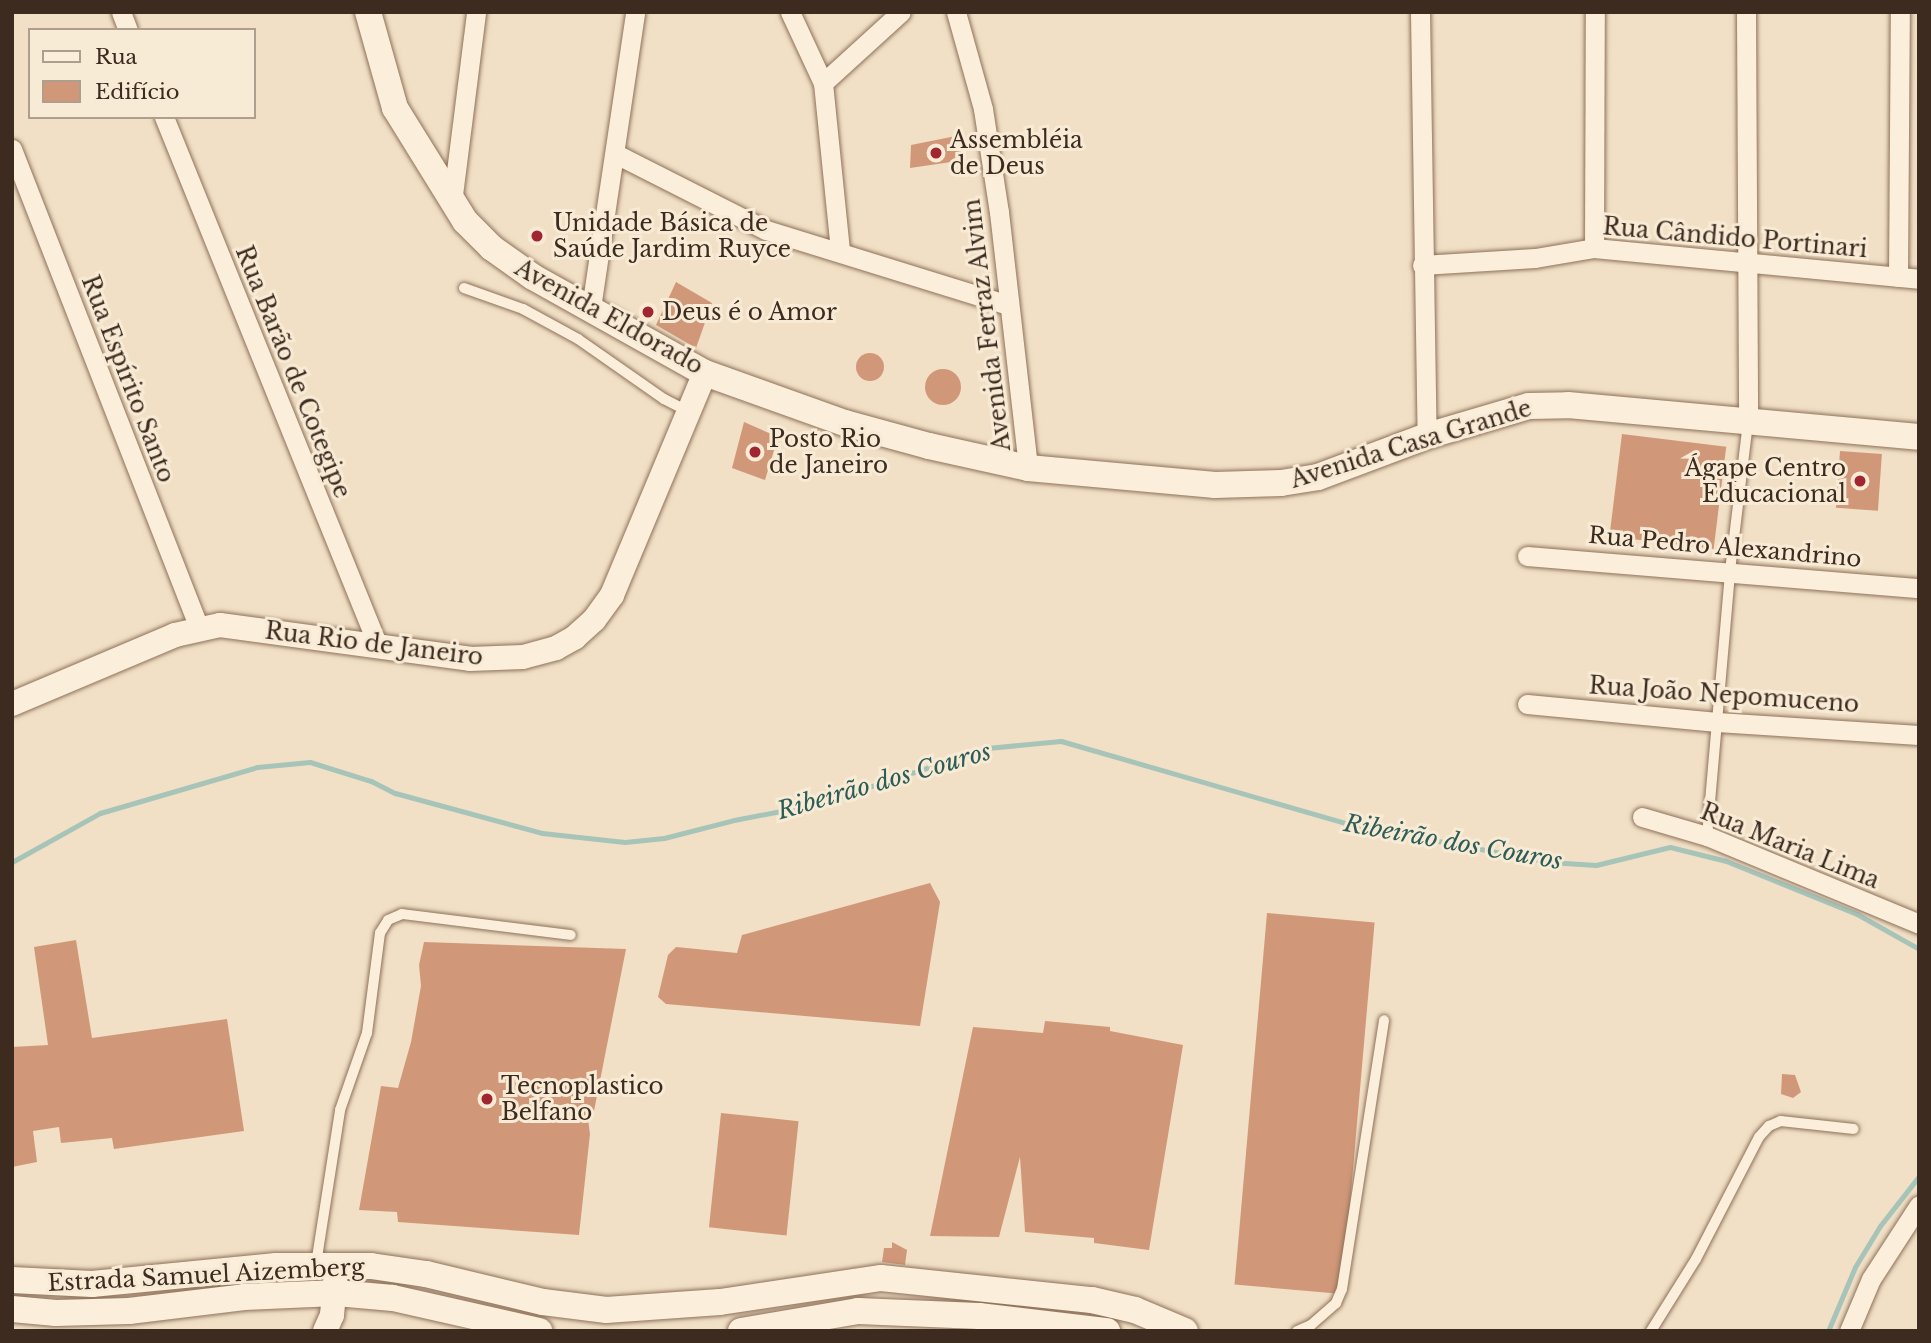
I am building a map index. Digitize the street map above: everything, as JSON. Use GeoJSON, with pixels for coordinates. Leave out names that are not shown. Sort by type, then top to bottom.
{"type":"FeatureCollection","features":[{"type":"Feature","properties":{"kind":"main road","name":"Avenida Eldorado"},"geometry":{"type":"LineString","coordinates":[[368,12],[395,108],[452,202],[480,238],[501,255],[705,373],[845,423],[929,446],[1028,468]]}},
{"type":"Feature","properties":{"kind":"main road","name":"Avenida Casa Grande"},"geometry":{"type":"LineString","coordinates":[[1028,468],[1216,485],[1281,484],[1318,477],[1427,436],[1507,411],[1544,405],[1919,437]]}},
{"type":"Feature","properties":{"kind":"main road","name":"Estrada Samuel Aizemberg"},"geometry":{"type":"LineString","coordinates":[[12,1280],[58,1284],[114,1283],[326,1265],[404,1270],[543,1302],[606,1310],[720,1302],[881,1278],[910,1279],[1092,1300],[1135,1310],[1185,1331]]}},
{"type":"Feature","properties":{"kind":"main road","name":"Estrada Samuel Aizemberg"},"geometry":{"type":"LineString","coordinates":[[12,1308],[56,1313],[129,1311],[244,1297],[336,1293],[393,1298],[539,1331]]}},
{"type":"Feature","properties":{"kind":"main road"},"geometry":{"type":"LineString","coordinates":[[741,1331],[858,1311],[979,1316],[1107,1331]]}},
{"type":"Feature","properties":{"kind":"street"},"geometry":{"type":"LineString","coordinates":[[452,202],[476,12]]}},
{"type":"Feature","properties":{"kind":"street"},"geometry":{"type":"LineString","coordinates":[[591,308],[635,12]]}},
{"type":"Feature","properties":{"kind":"street"},"geometry":{"type":"LineString","coordinates":[[790,12],[823,83],[840,251]]}},
{"type":"Feature","properties":{"kind":"street"},"geometry":{"type":"LineString","coordinates":[[823,83],[901,12]]}},
{"type":"Feature","properties":{"kind":"street","name":"Avenida Ferraz Alvim"},"geometry":{"type":"LineString","coordinates":[[956,12],[983,109],[999,212],[1028,468]]}},
{"type":"Feature","properties":{"kind":"street"},"geometry":{"type":"LineString","coordinates":[[1420,12],[1422,265],[1427,436]]}},
{"type":"Feature","properties":{"kind":"street"},"geometry":{"type":"LineString","coordinates":[[1594,248],[1595,12]]}},
{"type":"Feature","properties":{"kind":"street"},"geometry":{"type":"LineString","coordinates":[[1746,12],[1748,422]]}},
{"type":"Feature","properties":{"kind":"street"},"geometry":{"type":"LineString","coordinates":[[1898,277],[1900,12]]}},
{"type":"Feature","properties":{"kind":"street","name":"Rua Barão de Cotegipe"},"geometry":{"type":"LineString","coordinates":[[165,119],[378,646]]}},
{"type":"Feature","properties":{"kind":"street","name":"Rua Espírito Santo"},"geometry":{"type":"LineString","coordinates":[[12,149],[199,628]]}},
{"type":"Feature","properties":{"kind":"street"},"geometry":{"type":"LineString","coordinates":[[616,154],[766,230],[1008,305]]}},
{"type":"Feature","properties":{"kind":"street","name":"Rua Cândido Portinari"},"geometry":{"type":"LineString","coordinates":[[1422,265],[1535,258],[1594,248],[1749,265],[1919,279]]}},
{"type":"Feature","properties":{"kind":"street","name":"Rua Rio de Janeiro"},"geometry":{"type":"LineString","coordinates":[[12,704],[199,628],[220,625],[470,659],[523,657],[556,648],[574,638],[594,620],[612,595],[705,373]]}},
{"type":"Feature","properties":{"kind":"street","name":"Rua Pedro Alexandrino"},"geometry":{"type":"LineString","coordinates":[[1527,556],[1919,588]]}},
{"type":"Feature","properties":{"kind":"street","name":"Rua João Nepomuceno"},"geometry":{"type":"LineString","coordinates":[[1527,704],[1717,722],[1919,735]]}},
{"type":"Feature","properties":{"kind":"street","name":"Rua Maria Lima"},"geometry":{"type":"LineString","coordinates":[[1642,817],[1707,836],[1919,924]]}},
{"type":"Feature","properties":{"kind":"street"},"geometry":{"type":"LineString","coordinates":[[1849,1331],[1871,1279],[1919,1205]]}},
{"type":"Feature","properties":{"kind":"street"},"geometry":{"type":"LineString","coordinates":[[325,1331],[332,1315],[336,1293],[326,1265]]}},
{"type":"Feature","properties":{"kind":"lane"},"geometry":{"type":"LineString","coordinates":[[464,288],[523,309],[578,338],[664,399],[689,412]]}},
{"type":"Feature","properties":{"kind":"lane"},"geometry":{"type":"LineString","coordinates":[[1707,836],[1730,571],[1748,422]]}},
{"type":"Feature","properties":{"kind":"lane"},"geometry":{"type":"LineString","coordinates":[[326,1265],[340,1110],[367,1033],[380,933],[388,920],[402,914],[571,935]]}},
{"type":"Feature","properties":{"kind":"lane"},"geometry":{"type":"LineString","coordinates":[[1297,1331],[1311,1325],[1336,1303],[1342,1289],[1384,1020]]}},
{"type":"Feature","properties":{"kind":"lane"},"geometry":{"type":"LineString","coordinates":[[1651,1331],[1696,1259],[1759,1137],[1769,1126],[1781,1121],[1854,1129]]}},
{"type":"Feature","properties":{"kind":"building","name":"Assembléia de Deus"},"geometry":{"type":"Polygon","coordinates":[[[956,136],[965,160],[910,168],[911,145],[956,136]]]}},
{"type":"Feature","properties":{"kind":"building"},"geometry":{"type":"Polygon","coordinates":[[[676,282],[712,303],[696,348],[656,325],[676,282]]]}},
{"type":"Feature","properties":{"kind":"building"},"geometry":{"type":"Polygon","coordinates":[[[870,353],[880,357],[884,367],[880,377],[870,381],[860,377],[856,367],[860,357],[870,353]]]}},
{"type":"Feature","properties":{"kind":"building"},"geometry":{"type":"Polygon","coordinates":[[[943,369],[956,374],[961,387],[956,400],[943,405],[930,400],[925,387],[930,374],[943,369]]]}},
{"type":"Feature","properties":{"kind":"building","name":"Posto Rio de Janeiro"},"geometry":{"type":"Polygon","coordinates":[[[744,422],[778,437],[765,480],[732,468],[744,422]]]}},
{"type":"Feature","properties":{"kind":"building"},"geometry":{"type":"Polygon","coordinates":[[[1622,434],[1726,447],[1714,549],[1609,536],[1622,434]]]}},
{"type":"Feature","properties":{"kind":"building","name":"Ágape Centro Educacional"},"geometry":{"type":"Polygon","coordinates":[[[1840,451],[1882,454],[1878,511],[1836,508],[1840,451]]]}},
{"type":"Feature","properties":{"kind":"building"},"geometry":{"type":"Polygon","coordinates":[[[930,883],[940,902],[920,1026],[666,1004],[658,997],[668,955],[676,947],[737,953],[742,935],[930,883]]]}},
{"type":"Feature","properties":{"kind":"building"},"geometry":{"type":"Polygon","coordinates":[[[1267,913],[1375,922],[1342,1294],[1234,1285],[1267,913]]]}},
{"type":"Feature","properties":{"kind":"building"},"geometry":{"type":"Polygon","coordinates":[[[76,940],[92,1038],[227,1019],[244,1131],[114,1149],[112,1138],[61,1143],[59,1127],[33,1131],[37,1162],[12,1167],[12,1047],[48,1045],[34,947],[76,940]]]}},
{"type":"Feature","properties":{"kind":"building","name":"Tecnoplastico Belfano"},"geometry":{"type":"Polygon","coordinates":[[[424,942],[626,949],[594,1111],[587,1112],[590,1134],[579,1235],[398,1222],[397,1212],[359,1210],[381,1086],[398,1088],[411,1042],[421,986],[419,965],[424,942]]]}},
{"type":"Feature","properties":{"kind":"building"},"geometry":{"type":"Polygon","coordinates":[[[1045,1021],[1110,1027],[1110,1031],[1183,1045],[1149,1250],[1094,1243],[1094,1238],[1025,1232],[1020,1157],[999,1237],[930,1236],[973,1027],[1043,1033],[1045,1021]]]}},
{"type":"Feature","properties":{"kind":"building"},"geometry":{"type":"Polygon","coordinates":[[[1782,1074],[1795,1075],[1801,1092],[1793,1098],[1781,1094],[1782,1074]]]}},
{"type":"Feature","properties":{"kind":"building"},"geometry":{"type":"Polygon","coordinates":[[[721,1113],[799,1121],[787,1236],[709,1227],[721,1113]]]}},
{"type":"Feature","properties":{"kind":"building"},"geometry":{"type":"Polygon","coordinates":[[[892,1242],[907,1250],[905,1265],[882,1262],[884,1248],[892,1248],[892,1242]]]}},
{"type":"Feature","properties":{"kind":"waterway","name":"Ribeirão dos Couros"},"geometry":{"type":"LineString","coordinates":[[12,862],[100,813],[257,767],[310,762],[371,781],[395,793],[542,833],[625,842],[664,838],[734,820],[817,804],[987,748],[1061,741],[1348,824],[1549,862],[1596,865],[1670,847],[1726,861],[1857,914],[1919,949]]}},
{"type":"Feature","properties":{"kind":"waterway"},"geometry":{"type":"LineString","coordinates":[[1828,1331],[1855,1267],[1880,1226],[1919,1176]]}},
{"type":"Feature","properties":{"kind":"place","name":"Assembléia de Deus"},"geometry":{"type":"Point","coordinates":[936,153]}},
{"type":"Feature","properties":{"kind":"place","name":"Unidade Básica de Saúde Jardim Ruyce"},"geometry":{"type":"Point","coordinates":[537,236]}},
{"type":"Feature","properties":{"kind":"place","name":"Deus é o Amor"},"geometry":{"type":"Point","coordinates":[648,312]}},
{"type":"Feature","properties":{"kind":"place","name":"Posto Rio de Janeiro"},"geometry":{"type":"Point","coordinates":[755,452]}},
{"type":"Feature","properties":{"kind":"place","name":"Ágape Centro Educacional"},"geometry":{"type":"Point","coordinates":[1860,481]}},
{"type":"Feature","properties":{"kind":"place","name":"Tecnoplastico Belfano"},"geometry":{"type":"Point","coordinates":[487,1099]}}]}
